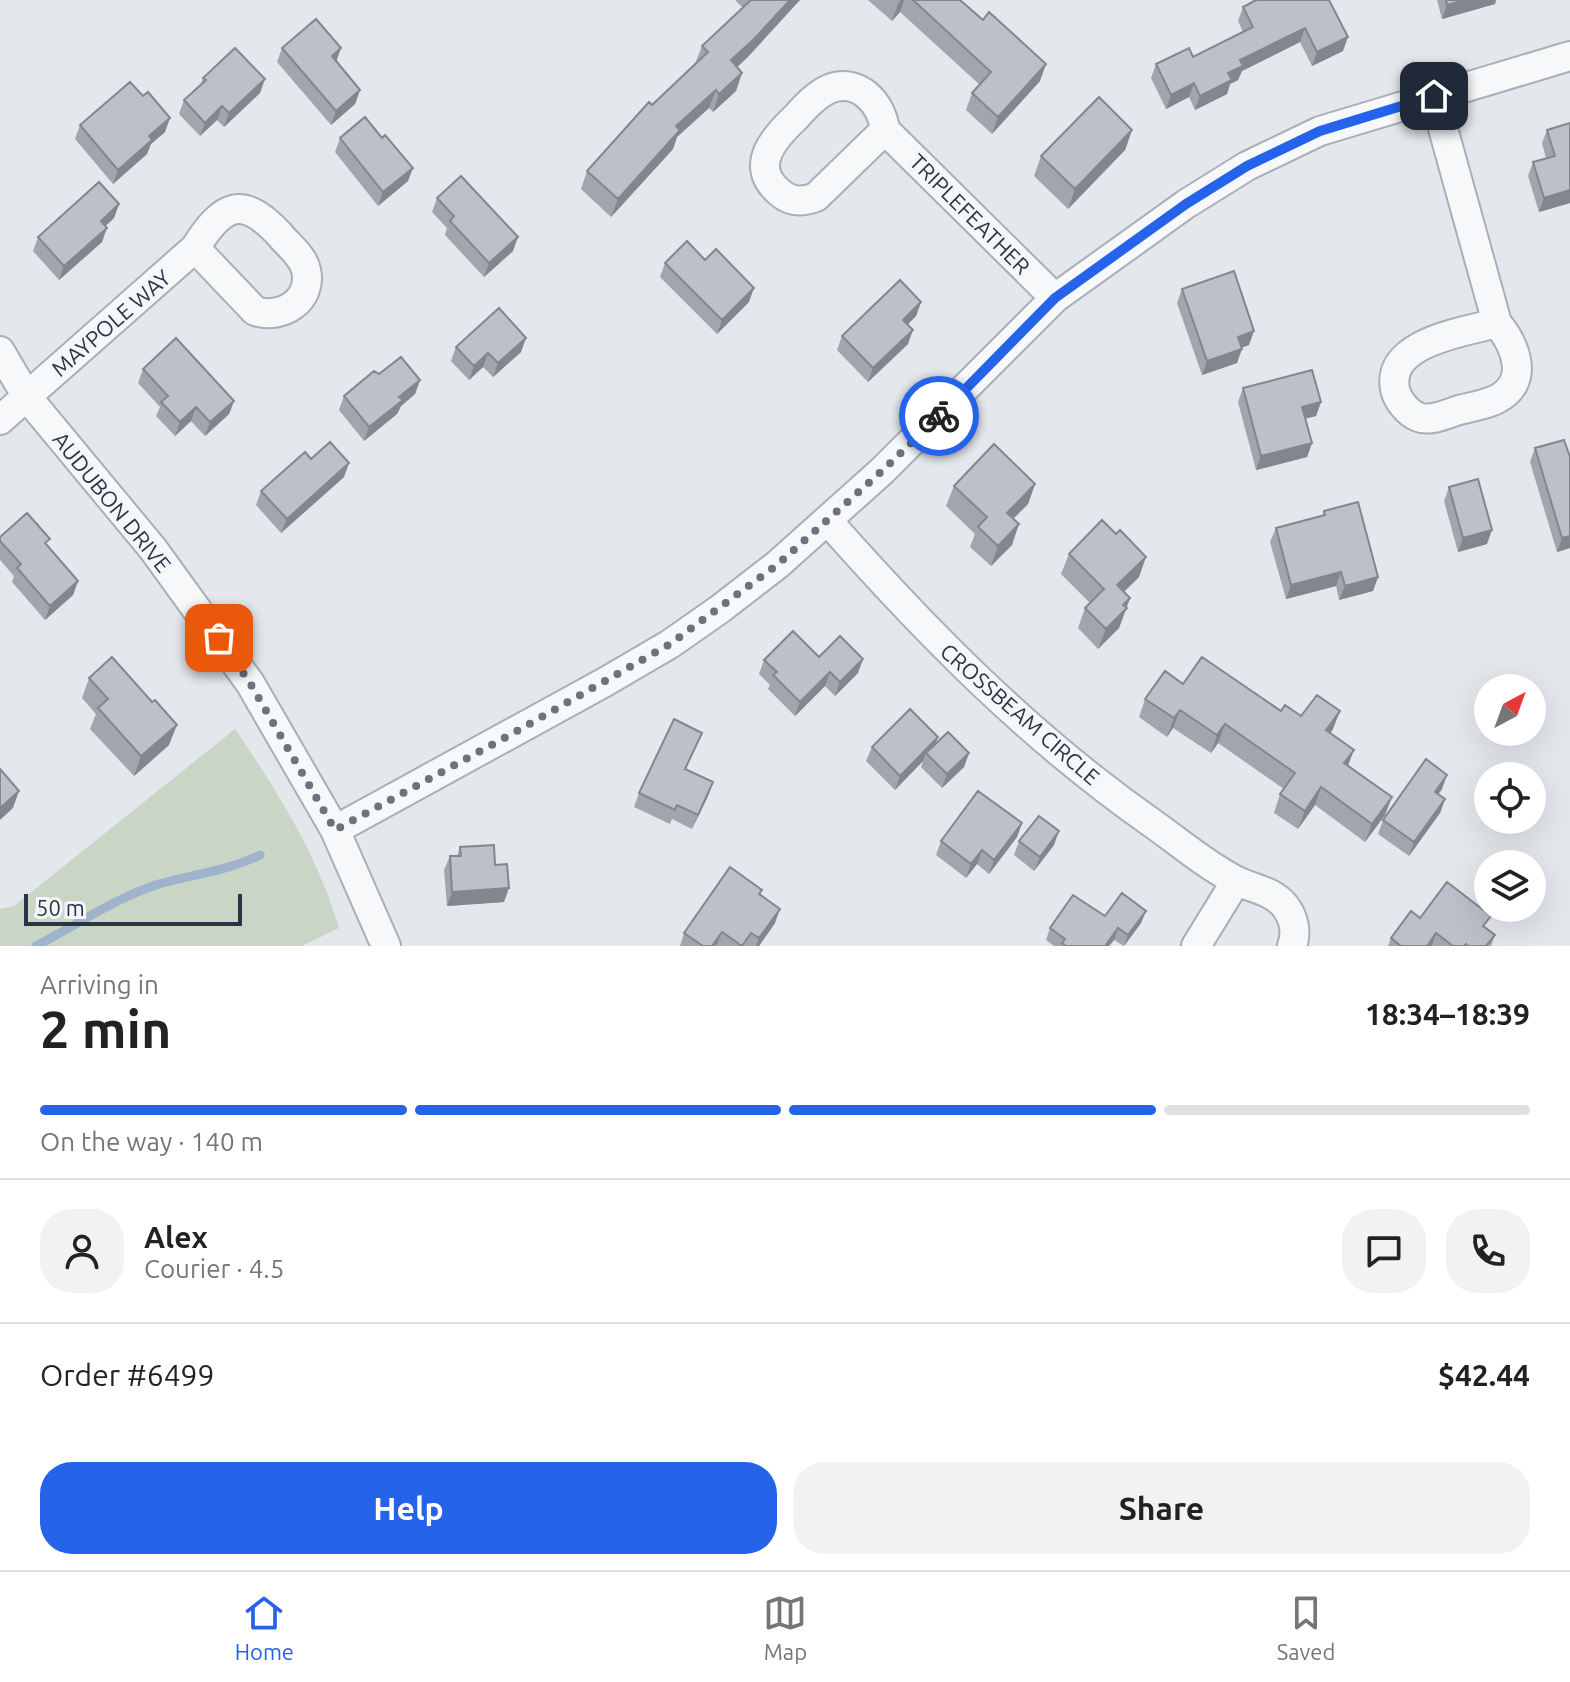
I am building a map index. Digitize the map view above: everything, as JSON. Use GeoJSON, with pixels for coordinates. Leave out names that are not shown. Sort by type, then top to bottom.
{"type":"FeatureCollection","features":[{"type":"Feature","properties":{"kind":"street"},"geometry":{"type":"LineString","coordinates":[[335,830],[670,644],[777,565],[932,423],[1055,298],[1186,204],[1247,166],[1320,131],[1570,56]]}},
{"type":"Feature","properties":{"kind":"street","name":"TRIPLEFEATHER"},"geometry":{"type":"LineString","coordinates":[[885,130],[816,197],[805,202],[782,195],[772,186],[766,174],[768,147],[811,101],[832,88],[845,85],[867,94],[878,106],[885,130],[1055,298]]}},
{"type":"Feature","properties":{"kind":"street"},"geometry":{"type":"LineString","coordinates":[[1434,96],[1497,323]]}},
{"type":"Feature","properties":{"kind":"street","name":"MAYPOLE WAY"},"geometry":{"type":"LineString","coordinates":[[0,420],[195,248]]}},
{"type":"Feature","properties":{"kind":"street","name":"AUDUBON DRIVE"},"geometry":{"type":"LineString","coordinates":[[0,351],[27,397],[153,549],[250,683],[335,830],[386,946]]}},
{"type":"Feature","properties":{"kind":"street","name":"CROSSBEAM CIRCLE"},"geometry":{"type":"LineString","coordinates":[[827,520],[923,627],[1054,749],[1134,811],[1236,881],[1272,894],[1292,918],[1295,930],[1292,946]]}},
{"type":"Feature","properties":{"kind":"street"},"geometry":{"type":"LineString","coordinates":[[1196,946],[1236,881]]}},
{"type":"Feature","properties":{"kind":"green space"},"geometry":{"type":"Polygon","coordinates":[[[235,729],[295,824],[320,875],[339,928],[302,946],[0,946],[0,909],[14,906],[235,729]]]}},
{"type":"Feature","properties":{"kind":"building"},"geometry":{"type":"Polygon","coordinates":[[[751,0],[790,0],[731,60],[742,73],[719,94],[716,90],[676,126],[680,130],[618,199],[587,171],[649,102],[652,105],[708,52],[702,46],[751,0]]]}},
{"type":"Feature","properties":{"kind":"building"},"geometry":{"type":"Polygon","coordinates":[[[913,0],[960,0],[983,20],[989,12],[1046,64],[998,117],[972,93],[991,72],[913,0]]]}},
{"type":"Feature","properties":{"kind":"building"},"geometry":{"type":"Polygon","coordinates":[[[1256,0],[1329,0],[1348,37],[1317,52],[1305,28],[1240,60],[1243,66],[1228,73],[1232,80],[1200,96],[1194,83],[1171,95],[1156,64],[1189,48],[1193,57],[1253,27],[1243,7],[1256,0]]]}},
{"type":"Feature","properties":{"kind":"building"},"geometry":{"type":"Polygon","coordinates":[[[1446,0],[1465,0],[1447,5],[1446,0]]]}},
{"type":"Feature","properties":{"kind":"building"},"geometry":{"type":"Polygon","coordinates":[[[316,19],[341,48],[332,56],[360,90],[336,111],[282,48],[316,19]]]}},
{"type":"Feature","properties":{"kind":"building"},"geometry":{"type":"Polygon","coordinates":[[[235,48],[265,79],[229,113],[222,106],[205,123],[184,100],[235,48]]]}},
{"type":"Feature","properties":{"kind":"building"},"geometry":{"type":"Polygon","coordinates":[[[130,82],[143,96],[148,92],[170,118],[149,136],[152,140],[118,170],[80,125],[130,82]]]}},
{"type":"Feature","properties":{"kind":"building"},"geometry":{"type":"Polygon","coordinates":[[[1099,97],[1132,130],[1075,189],[1041,156],[1099,97]]]}},
{"type":"Feature","properties":{"kind":"building"},"geometry":{"type":"Polygon","coordinates":[[[365,117],[413,168],[383,192],[340,138],[365,117]]]}},
{"type":"Feature","properties":{"kind":"building"},"geometry":{"type":"Polygon","coordinates":[[[1570,123],[1570,190],[1544,198],[1533,162],[1555,156],[1547,130],[1570,123]]]}},
{"type":"Feature","properties":{"kind":"building"},"geometry":{"type":"Polygon","coordinates":[[[461,176],[518,237],[489,263],[450,221],[454,216],[437,198],[461,176]]]}},
{"type":"Feature","properties":{"kind":"building"},"geometry":{"type":"Polygon","coordinates":[[[99,182],[119,204],[101,221],[107,228],[64,266],[38,237],[99,182]]]}},
{"type":"Feature","properties":{"kind":"building"},"geometry":{"type":"Polygon","coordinates":[[[687,241],[705,260],[716,249],[754,288],[722,320],[665,263],[687,241]]]}},
{"type":"Feature","properties":{"kind":"building"},"geometry":{"type":"Polygon","coordinates":[[[1234,271],[1254,331],[1238,337],[1242,349],[1207,361],[1182,289],[1234,271]]]}},
{"type":"Feature","properties":{"kind":"building"},"geometry":{"type":"Polygon","coordinates":[[[900,280],[921,302],[903,320],[913,330],[873,368],[842,336],[900,280]]]}},
{"type":"Feature","properties":{"kind":"building"},"geometry":{"type":"Polygon","coordinates":[[[499,308],[526,338],[498,363],[488,353],[474,366],[456,347],[499,308]]]}},
{"type":"Feature","properties":{"kind":"building"},"geometry":{"type":"Polygon","coordinates":[[[176,338],[234,401],[210,422],[196,407],[180,422],[161,402],[168,396],[143,369],[176,338]]]}},
{"type":"Feature","properties":{"kind":"building"},"geometry":{"type":"Polygon","coordinates":[[[401,357],[420,380],[399,397],[403,400],[369,427],[344,396],[374,371],[379,374],[401,357]]]}},
{"type":"Feature","properties":{"kind":"building"},"geometry":{"type":"Polygon","coordinates":[[[1312,370],[1321,402],[1302,407],[1312,443],[1261,456],[1243,388],[1312,370]]]}},
{"type":"Feature","properties":{"kind":"building"},"geometry":{"type":"Polygon","coordinates":[[[1564,440],[1570,457],[1570,536],[1562,538],[1535,448],[1564,440]]]}},
{"type":"Feature","properties":{"kind":"building"},"geometry":{"type":"Polygon","coordinates":[[[330,442],[349,463],[287,519],[261,491],[305,452],[311,459],[330,442]]]}},
{"type":"Feature","properties":{"kind":"building"},"geometry":{"type":"Polygon","coordinates":[[[994,444],[1035,484],[1007,513],[1019,524],[998,546],[978,527],[987,517],[954,486],[994,444]]]}},
{"type":"Feature","properties":{"kind":"building"},"geometry":{"type":"Polygon","coordinates":[[[1478,479],[1492,530],[1463,538],[1449,487],[1478,479]]]}},
{"type":"Feature","properties":{"kind":"building"},"geometry":{"type":"Polygon","coordinates":[[[1358,502],[1378,577],[1345,586],[1341,572],[1291,585],[1276,528],[1325,515],[1324,511],[1358,502]]]}},
{"type":"Feature","properties":{"kind":"building"},"geometry":{"type":"Polygon","coordinates":[[[27,513],[50,539],[45,543],[78,581],[50,606],[17,568],[21,564],[0,541],[0,537],[27,513]]]}},
{"type":"Feature","properties":{"kind":"building"},"geometry":{"type":"Polygon","coordinates":[[[1102,520],[1116,534],[1120,530],[1146,557],[1117,585],[1130,598],[1123,605],[1127,608],[1106,629],[1085,608],[1104,589],[1069,554],[1102,520]]]}},
{"type":"Feature","properties":{"kind":"building"},"geometry":{"type":"Polygon","coordinates":[[[793,631],[819,657],[840,636],[863,659],[840,682],[830,672],[800,702],[773,675],[777,672],[764,660],[793,631]]]}},
{"type":"Feature","properties":{"kind":"building"},"geometry":{"type":"Polygon","coordinates":[[[112,657],[177,725],[141,756],[98,708],[108,699],[89,678],[112,657]]]}},
{"type":"Feature","properties":{"kind":"building"},"geometry":{"type":"Polygon","coordinates":[[[1202,657],[1281,711],[1285,705],[1301,716],[1317,695],[1340,711],[1326,730],[1354,750],[1344,763],[1392,797],[1372,824],[1321,787],[1305,811],[1280,794],[1295,773],[1225,724],[1217,735],[1180,710],[1174,718],[1145,699],[1165,671],[1183,684],[1202,657]]]}},
{"type":"Feature","properties":{"kind":"building"},"geometry":{"type":"Polygon","coordinates":[[[910,709],[938,737],[900,776],[872,747],[910,709]]]}},
{"type":"Feature","properties":{"kind":"building"},"geometry":{"type":"Polygon","coordinates":[[[674,719],[702,733],[685,769],[713,782],[698,815],[677,805],[675,810],[639,793],[674,719]]]}},
{"type":"Feature","properties":{"kind":"building"},"geometry":{"type":"Polygon","coordinates":[[[948,732],[969,753],[947,774],[926,753],[948,732]]]}},
{"type":"Feature","properties":{"kind":"building"},"geometry":{"type":"Polygon","coordinates":[[[1426,759],[1447,775],[1435,792],[1445,799],[1414,842],[1383,820],[1426,759]]]}},
{"type":"Feature","properties":{"kind":"building"},"geometry":{"type":"Polygon","coordinates":[[[0,769],[19,791],[0,808],[0,769]]]}},
{"type":"Feature","properties":{"kind":"building"},"geometry":{"type":"Polygon","coordinates":[[[978,791],[1022,823],[994,860],[982,850],[971,864],[941,841],[978,791]]]}},
{"type":"Feature","properties":{"kind":"building"},"geometry":{"type":"Polygon","coordinates":[[[1039,816],[1059,831],[1040,857],[1019,841],[1039,816]]]}},
{"type":"Feature","properties":{"kind":"building"},"geometry":{"type":"Polygon","coordinates":[[[494,845],[495,865],[507,864],[509,888],[452,892],[450,856],[461,856],[460,847],[494,845]]]}},
{"type":"Feature","properties":{"kind":"building"},"geometry":{"type":"Polygon","coordinates":[[[730,867],[762,890],[759,894],[780,909],[759,938],[751,933],[742,946],[722,932],[712,946],[703,946],[684,933],[730,867]]]}},
{"type":"Feature","properties":{"kind":"building"},"geometry":{"type":"Polygon","coordinates":[[[1447,882],[1474,903],[1474,922],[1486,922],[1483,926],[1495,935],[1486,946],[1453,946],[1436,933],[1427,946],[1401,946],[1391,938],[1411,911],[1420,918],[1447,882]]]}},
{"type":"Feature","properties":{"kind":"building"},"geometry":{"type":"Polygon","coordinates":[[[1122,893],[1146,911],[1128,935],[1118,928],[1105,946],[1066,946],[1062,943],[1065,939],[1050,928],[1073,895],[1105,916],[1122,893]]]}},
{"type":"Feature","properties":{"kind":"waterway"},"geometry":{"type":"LineString","coordinates":[[36,946],[143,890],[235,865],[260,855]]}},
{"type":"Feature","properties":{"kind":"way so far"},"geometry":{"type":"LineString","coordinates":[[219,638],[250,683],[335,830],[670,644],[777,565],[939,416]]}},
{"type":"Feature","properties":{"kind":"route"},"geometry":{"type":"LineString","coordinates":[[939,416],[1055,298],[1186,204],[1247,166],[1320,131],[1434,96]]}}]}
